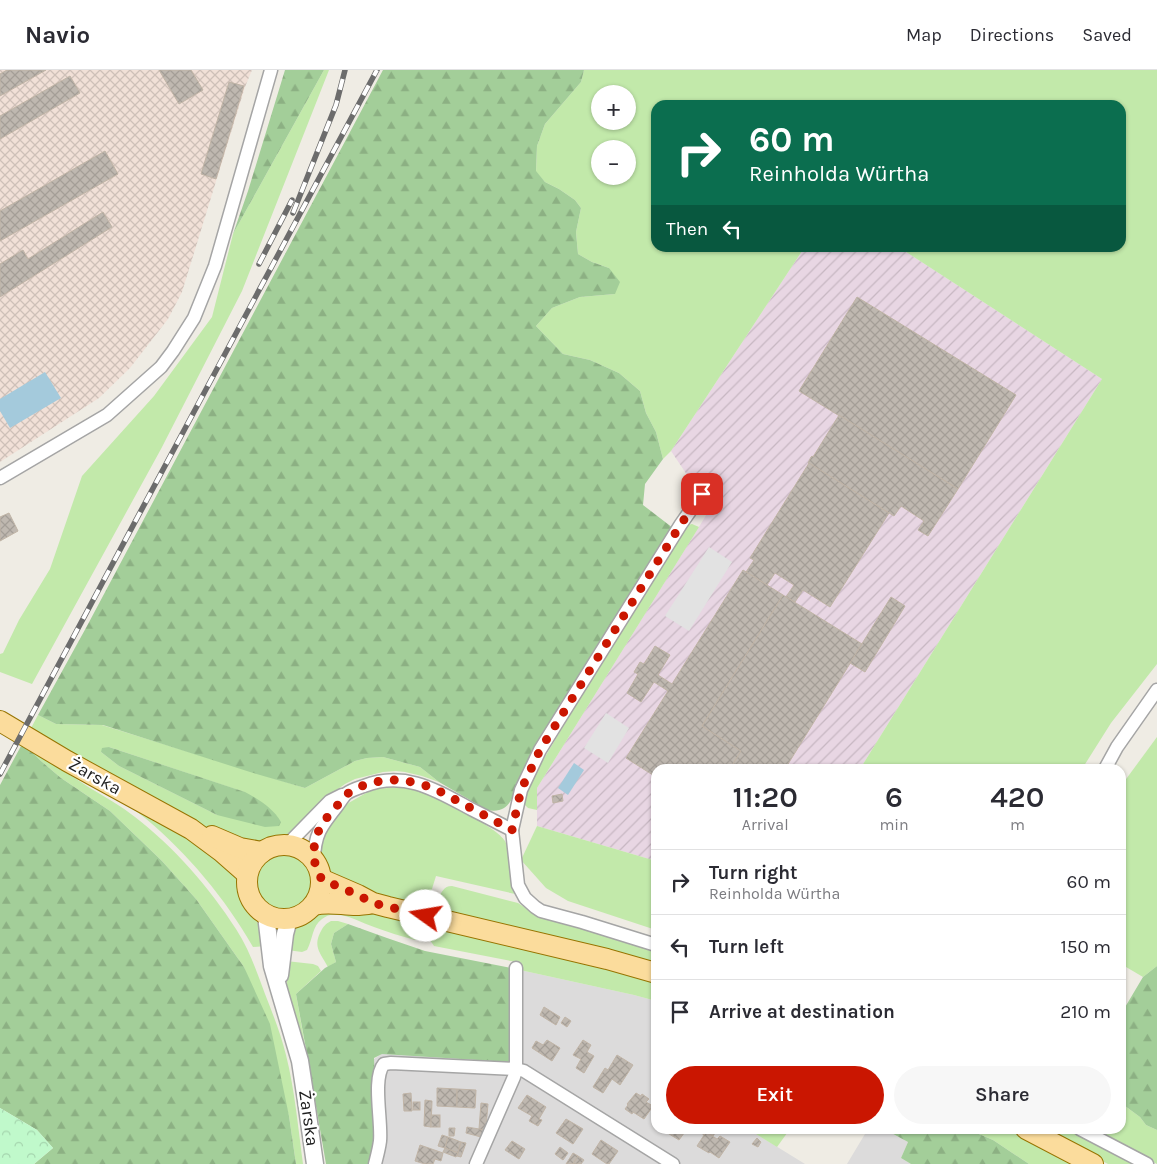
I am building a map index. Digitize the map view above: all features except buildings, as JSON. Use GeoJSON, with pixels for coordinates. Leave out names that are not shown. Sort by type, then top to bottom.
{"type":"FeatureCollection","features":[{"type":"Feature","properties":{"kind":"main road","name":"Żarska"},"geometry":{"type":"LineString","coordinates":[[0,721],[67,761],[191,830],[222,852],[247,874]]}},
{"type":"Feature","properties":{"kind":"main road","name":"Żarska"},"geometry":{"type":"LineString","coordinates":[[191,830],[210,835],[240,848],[262,852]]}},
{"type":"Feature","properties":{"kind":"main road"},"geometry":{"type":"LineString","coordinates":[[318,870],[320,893],[314,905],[303,915],[281,920],[273,918],[258,910],[248,893],[246,884],[247,874],[255,858],[274,846],[287,845],[302,850],[318,870],[373,903],[607,959],[651,972]]}},
{"type":"Feature","properties":{"kind":"main road"},"geometry":{"type":"LineString","coordinates":[[314,905],[319,903],[356,905],[373,903]]}},
{"type":"Feature","properties":{"kind":"main road"},"geometry":{"type":"LineString","coordinates":[[1036,1134],[1093,1164]]}},
{"type":"Feature","properties":{"kind":"street"},"geometry":{"type":"LineString","coordinates":[[0,478],[106,415],[161,367],[173,351],[194,318],[215,266],[270,70]]}},
{"type":"Feature","properties":{"kind":"street"},"geometry":{"type":"LineString","coordinates":[[651,943],[534,908],[525,898],[518,885],[512,830],[521,790],[540,750],[681,524],[702,494]]}},
{"type":"Feature","properties":{"kind":"street"},"geometry":{"type":"LineString","coordinates":[[1108,764],[1117,747],[1157,690]]}},
{"type":"Feature","properties":{"kind":"street"},"geometry":{"type":"LineString","coordinates":[[287,845],[330,801],[356,788],[374,782],[390,780],[404,780],[427,786],[512,830]]}},
{"type":"Feature","properties":{"kind":"street"},"geometry":{"type":"LineString","coordinates":[[318,870],[314,848],[317,834],[324,821],[347,794]]}},
{"type":"Feature","properties":{"kind":"street","name":"Żarska"},"geometry":{"type":"LineString","coordinates":[[266,915],[272,966],[300,1061],[315,1164]]}},
{"type":"Feature","properties":{"kind":"street","name":"Żarska"},"geometry":{"type":"LineString","coordinates":[[278,985],[289,919]]}},
{"type":"Feature","properties":{"kind":"street"},"geometry":{"type":"LineString","coordinates":[[476,1164],[514,1077],[516,1068],[516,968]]}},
{"type":"Feature","properties":{"kind":"street"},"geometry":{"type":"LineString","coordinates":[[375,1164],[380,1141],[378,1080],[380,1068],[384,1064],[391,1062],[516,1068],[532,1074],[673,1164]]}},
{"type":"Feature","properties":{"kind":"street"},"geometry":{"type":"LineString","coordinates":[[1090,1134],[1147,1164]]}},
{"type":"Feature","properties":{"kind":"shaded area"},"geometry":{"type":"Polygon","coordinates":[[[0,70],[252,70],[245,87],[182,292],[168,319],[130,368],[99,398],[0,462],[0,70]]]}},
{"type":"Feature","properties":{"kind":"shaded area"},"geometry":{"type":"Polygon","coordinates":[[[801,252],[906,252],[1102,379],[863,764],[651,764],[651,860],[537,826],[537,788],[710,509],[671,451],[801,252]]]}},
{"type":"Feature","properties":{"kind":"shaded area"},"geometry":{"type":"Polygon","coordinates":[[[709,547],[732,562],[689,631],[665,616],[709,547]]]}},
{"type":"Feature","properties":{"kind":"shaded area"},"geometry":{"type":"Polygon","coordinates":[[[606,713],[629,728],[608,763],[584,748],[606,713]]]}},
{"type":"Feature","properties":{"kind":"shaded area"},"geometry":{"type":"Polygon","coordinates":[[[511,968],[634,995],[651,1000],[651,1134],[756,1134],[805,1164],[370,1164],[375,1103],[374,1059],[511,968]]]}},
{"type":"Feature","properties":{"kind":"shaded area"},"geometry":{"type":"Polygon","coordinates":[[[865,1134],[893,1134],[908,1142],[901,1158],[911,1164],[847,1164],[865,1134]]]}},
{"type":"Feature","properties":{"kind":"green space"},"geometry":{"type":"Polygon","coordinates":[[[285,70],[324,70],[233,234],[248,191],[285,70]]]}},
{"type":"Feature","properties":{"kind":"green space"},"geometry":{"type":"Polygon","coordinates":[[[324,70],[329,70],[242,291],[161,449],[32,684],[0,672],[0,654],[3,653],[19,620],[50,569],[82,476],[154,396],[212,317],[233,234],[324,70]]]}},
{"type":"Feature","properties":{"kind":"green space"},"geometry":{"type":"Polygon","coordinates":[[[383,70],[584,70],[581,82],[545,124],[537,146],[536,171],[545,182],[575,200],[581,208],[576,232],[578,254],[592,262],[609,268],[620,282],[615,294],[580,297],[552,308],[536,326],[563,354],[590,360],[619,373],[640,391],[646,413],[656,432],[663,459],[645,484],[643,505],[673,528],[530,757],[511,801],[507,806],[496,811],[487,810],[439,782],[420,767],[383,757],[355,761],[305,788],[103,725],[56,724],[38,715],[383,70]]]}},
{"type":"Feature","properties":{"kind":"green space"},"geometry":{"type":"Polygon","coordinates":[[[584,70],[1157,70],[1157,664],[1111,723],[1085,764],[863,764],[1102,379],[906,252],[1126,252],[1126,100],[651,100],[651,252],[801,252],[671,451],[663,459],[656,432],[646,413],[640,391],[619,373],[590,360],[563,354],[536,326],[552,308],[580,297],[615,294],[609,268],[592,262],[578,254],[576,232],[581,208],[575,200],[545,182],[536,172],[537,146],[545,124],[581,82],[584,70]]]}},
{"type":"Feature","properties":{"kind":"green space"},"geometry":{"type":"Polygon","coordinates":[[[692,524],[699,527],[537,788],[537,810],[528,808],[524,804],[536,772],[688,525],[692,524]]]}},
{"type":"Feature","properties":{"kind":"green space"},"geometry":{"type":"Polygon","coordinates":[[[38,715],[56,724],[102,725],[305,788],[355,761],[383,757],[420,767],[439,782],[422,776],[396,771],[383,772],[355,779],[323,800],[287,837],[261,844],[219,833],[201,825],[30,730],[38,715]],[[109,747],[101,752],[119,766],[217,815],[244,792],[109,747]]]}},
{"type":"Feature","properties":{"kind":"green space"},"geometry":{"type":"Polygon","coordinates":[[[1157,737],[1157,966],[1143,977],[1126,967],[1126,779],[1157,737]]]}},
{"type":"Feature","properties":{"kind":"green space"},"geometry":{"type":"Polygon","coordinates":[[[21,746],[32,752],[61,778],[110,811],[162,861],[196,899],[244,967],[270,1024],[289,1116],[296,1164],[34,1164],[53,1148],[37,1130],[0,1108],[0,785],[21,746]]]}},
{"type":"Feature","properties":{"kind":"green space"},"geometry":{"type":"Polygon","coordinates":[[[109,747],[245,792],[270,808],[281,822],[279,826],[265,827],[217,815],[119,766],[101,752],[102,748],[109,747]]]}},
{"type":"Feature","properties":{"kind":"green space"},"geometry":{"type":"Polygon","coordinates":[[[32,752],[119,805],[163,841],[202,883],[236,929],[256,969],[284,1047],[294,1096],[303,1164],[296,1164],[289,1116],[244,967],[196,899],[162,861],[110,811],[61,778],[32,752]]]}},
{"type":"Feature","properties":{"kind":"green space"},"geometry":{"type":"Polygon","coordinates":[[[400,787],[430,795],[467,814],[500,835],[505,841],[515,894],[436,876],[431,892],[432,895],[438,897],[445,888],[452,886],[518,903],[535,914],[651,948],[651,965],[376,896],[331,879],[324,869],[319,849],[327,825],[345,805],[375,789],[400,787]]]}},
{"type":"Feature","properties":{"kind":"green space"},"geometry":{"type":"Polygon","coordinates":[[[105,790],[193,838],[240,878],[246,903],[260,918],[266,946],[253,947],[218,894],[176,846],[145,818],[105,790]]]}},
{"type":"Feature","properties":{"kind":"green space"},"geometry":{"type":"Polygon","coordinates":[[[537,826],[651,860],[651,928],[568,901],[546,888],[521,860],[537,826]]]}},
{"type":"Feature","properties":{"kind":"green space"},"geometry":{"type":"Polygon","coordinates":[[[284,855],[294,857],[303,863],[309,872],[311,882],[309,892],[303,901],[294,907],[284,909],[274,907],[265,901],[259,892],[257,882],[259,872],[265,863],[274,857],[284,855]]]}},
{"type":"Feature","properties":{"kind":"green space"},"geometry":{"type":"Polygon","coordinates":[[[335,907],[401,918],[651,979],[651,1000],[520,970],[516,962],[434,946],[430,940],[431,932],[427,929],[422,931],[419,938],[415,940],[384,931],[342,915],[329,915],[319,922],[314,929],[307,950],[302,952],[287,950],[295,926],[315,911],[335,907]]]}},
{"type":"Feature","properties":{"kind":"green space"},"geometry":{"type":"Polygon","coordinates":[[[331,921],[348,924],[334,933],[331,944],[336,962],[328,967],[317,942],[322,929],[331,921]]]}},
{"type":"Feature","properties":{"kind":"green space"},"geometry":{"type":"Polygon","coordinates":[[[348,924],[425,951],[511,968],[512,1024],[509,1062],[382,1054],[374,1058],[375,1138],[370,1164],[326,1164],[296,994],[325,968],[336,962],[331,944],[334,933],[348,924]]]}},
{"type":"Feature","properties":{"kind":"green space"},"geometry":{"type":"Polygon","coordinates":[[[286,961],[313,964],[318,966],[321,971],[296,994],[313,1091],[287,988],[286,961]]]}},
{"type":"Feature","properties":{"kind":"green space"},"geometry":{"type":"Polygon","coordinates":[[[1157,966],[1157,1130],[1146,1125],[1140,1117],[1126,1107],[1126,1006],[1143,977],[1157,966]]]}},
{"type":"Feature","properties":{"kind":"green space"},"geometry":{"type":"Polygon","coordinates":[[[1126,1107],[1140,1117],[1146,1125],[1157,1130],[1157,1164],[1100,1134],[1126,1134],[1126,1107]]]}},
{"type":"Feature","properties":{"kind":"green space"},"geometry":{"type":"Polygon","coordinates":[[[0,1108],[37,1130],[53,1148],[34,1164],[0,1164],[0,1108]]]}},
{"type":"Feature","properties":{"kind":"green space"},"geometry":{"type":"Polygon","coordinates":[[[756,1134],[786,1134],[777,1147],[756,1134]]]}},
{"type":"Feature","properties":{"kind":"green space"},"geometry":{"type":"Polygon","coordinates":[[[893,1134],[979,1134],[993,1140],[1029,1164],[911,1164],[901,1158],[908,1142],[893,1134]]]}},
{"type":"Feature","properties":{"kind":"green space"},"geometry":{"type":"Polygon","coordinates":[[[979,1134],[1023,1134],[1080,1164],[1029,1164],[993,1140],[979,1134]]]}},
{"type":"Feature","properties":{"kind":"green space"},"geometry":{"type":"Polygon","coordinates":[[[1051,1134],[1081,1134],[1138,1164],[1108,1164],[1051,1134]]]}},
{"type":"Feature","properties":{"kind":"water"},"geometry":{"type":"Polygon","coordinates":[[[45,372],[61,398],[10,428],[0,411],[0,399],[45,372]]]}},
{"type":"Feature","properties":{"kind":"water"},"geometry":{"type":"Polygon","coordinates":[[[574,763],[584,770],[568,795],[558,788],[574,763]]]}},
{"type":"Feature","properties":{"kind":"railway"},"geometry":{"type":"LineString","coordinates":[[293,213],[336,105],[345,70]]}},
{"type":"Feature","properties":{"kind":"railway"},"geometry":{"type":"LineString","coordinates":[[0,774],[377,70]]}},
{"type":"Feature","properties":{"kind":"railway"},"geometry":{"type":"LineString","coordinates":[[259,264],[292,200]]}},
{"type":"Feature","properties":{"kind":"route"},"geometry":{"type":"LineString","coordinates":[[426,916],[373,903],[321,879],[318,866],[314,861],[314,848],[317,834],[324,821],[347,794],[356,788],[374,782],[404,780],[441,792],[512,830],[521,790],[540,750],[681,524],[702,494]]}}]}
